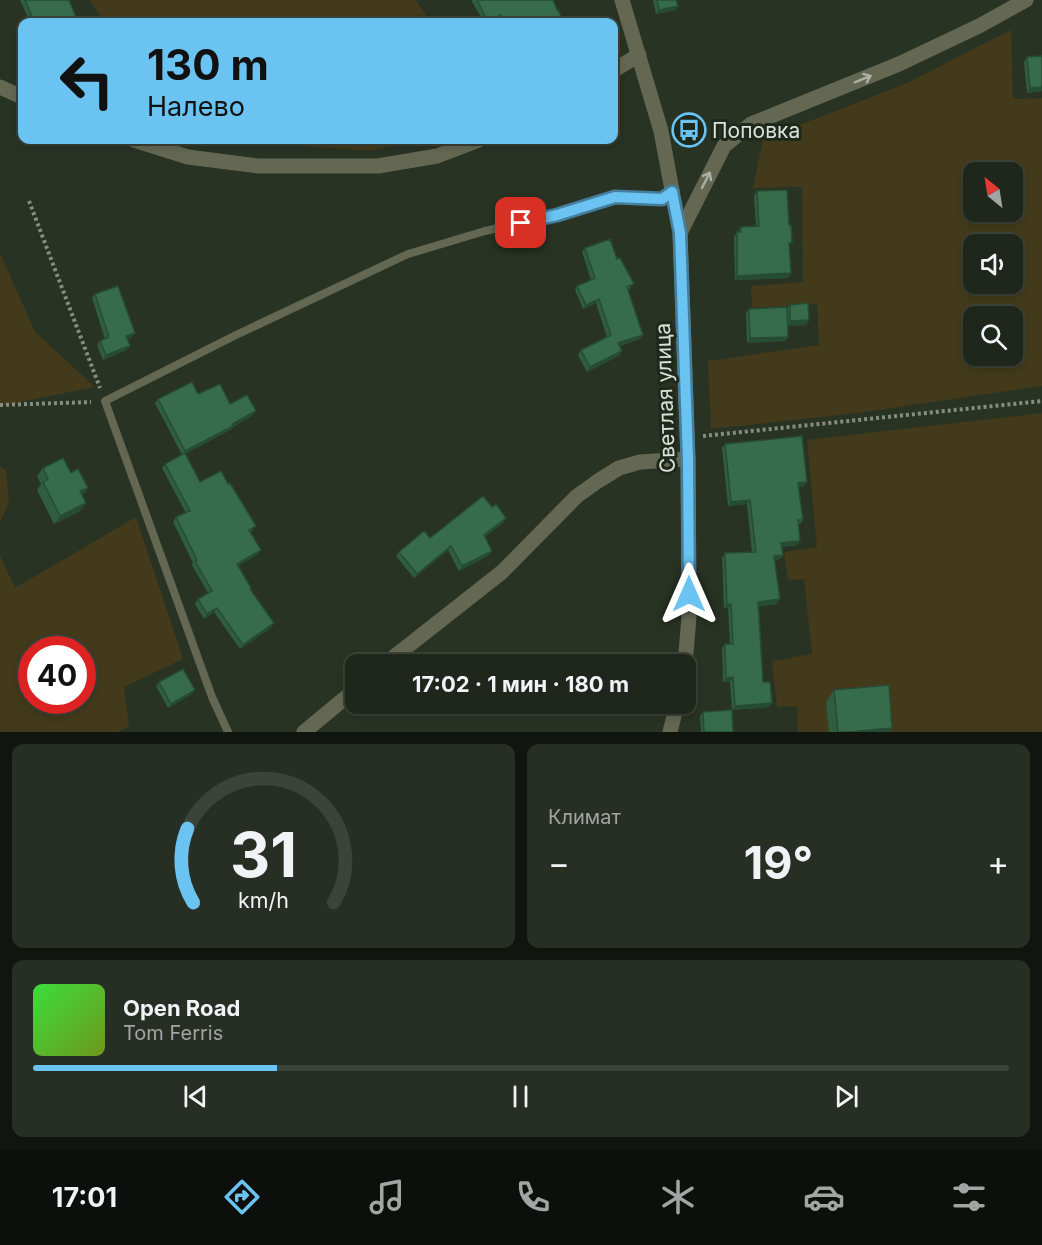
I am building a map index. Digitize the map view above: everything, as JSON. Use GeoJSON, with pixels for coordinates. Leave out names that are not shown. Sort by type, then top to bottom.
{"type":"FeatureCollection","features":[{"type":"Feature","properties":{"kind":"street","name":"Светлая улица"},"geometry":{"type":"LineString","coordinates":[[622,0],[661,131],[680,233],[688,437],[689,617],[686,654]]}},
{"type":"Feature","properties":{"kind":"street"},"geometry":{"type":"LineString","coordinates":[[680,233],[724,146],[751,124],[899,64],[979,26],[1026,0]]}},
{"type":"Feature","properties":{"kind":"street"},"geometry":{"type":"LineString","coordinates":[[618,68],[639,55]]}},
{"type":"Feature","properties":{"kind":"street"},"geometry":{"type":"LineString","coordinates":[[0,87],[18,95]]}},
{"type":"Feature","properties":{"kind":"street"},"geometry":{"type":"LineString","coordinates":[[147,144],[188,157],[258,166],[378,166],[437,156],[468,144]]}},
{"type":"Feature","properties":{"kind":"street"},"geometry":{"type":"LineString","coordinates":[[398,654],[502,572],[577,496],[598,481],[619,468],[640,462],[688,459]]}},
{"type":"Feature","properties":{"kind":"street"},"geometry":{"type":"LineString","coordinates":[[304,732],[345,698]]}},
{"type":"Feature","properties":{"kind":"street"},"geometry":{"type":"LineString","coordinates":[[670,732],[674,714]]}},
{"type":"Feature","properties":{"kind":"lane"},"geometry":{"type":"LineString","coordinates":[[228,732],[212,697],[105,401],[236,335],[408,255],[485,231],[557,215],[615,197],[662,199],[672,192]]}},
{"type":"Feature","properties":{"kind":"path"},"geometry":{"type":"LineString","coordinates":[[0,405],[105,401],[29,201]]}},
{"type":"Feature","properties":{"kind":"path"},"geometry":{"type":"LineString","coordinates":[[688,437],[1042,401]]}},
{"type":"Feature","properties":{"kind":"shaded area"},"geometry":{"type":"Polygon","coordinates":[[[90,0],[416,0],[427,18],[101,18],[90,0]]]}},
{"type":"Feature","properties":{"kind":"shaded area"},"geometry":{"type":"Polygon","coordinates":[[[1011,30],[1013,99],[1042,98],[1042,386],[858,413],[711,429],[708,361],[819,345],[817,304],[752,308],[751,286],[803,282],[802,187],[753,188],[763,139],[905,84],[1011,30]]]}},
{"type":"Feature","properties":{"kind":"shaded area"},"geometry":{"type":"Polygon","coordinates":[[[278,144],[403,144],[370,151],[278,144]]]}},
{"type":"Feature","properties":{"kind":"shaded area"},"geometry":{"type":"Polygon","coordinates":[[[0,253],[35,332],[95,387],[0,406],[0,253]]]}},
{"type":"Feature","properties":{"kind":"shaded area"},"geometry":{"type":"Polygon","coordinates":[[[1042,413],[1042,732],[798,732],[797,706],[777,707],[772,661],[812,654],[804,579],[788,580],[784,552],[817,547],[807,440],[1042,413]]]}},
{"type":"Feature","properties":{"kind":"shaded area"},"geometry":{"type":"Polygon","coordinates":[[[0,467],[6,470],[9,501],[0,523],[0,467]]]}},
{"type":"Feature","properties":{"kind":"shaded area"},"geometry":{"type":"Polygon","coordinates":[[[136,517],[183,659],[124,687],[129,726],[118,732],[0,732],[0,556],[15,588],[136,517]]]}},
{"type":"Feature","properties":{"kind":"building"},"geometry":{"type":"Polygon","coordinates":[[[25,0],[69,0],[76,18],[32,18],[25,0]]]}},
{"type":"Feature","properties":{"kind":"building"},"geometry":{"type":"Polygon","coordinates":[[[477,0],[553,0],[562,18],[502,18],[500,15],[495,18],[486,18],[477,0]]]}},
{"type":"Feature","properties":{"kind":"building"},"geometry":{"type":"Polygon","coordinates":[[[657,0],[676,0],[678,6],[659,10],[657,0]]]}},
{"type":"Feature","properties":{"kind":"building"},"geometry":{"type":"Polygon","coordinates":[[[1042,56],[1042,87],[1030,88],[1027,57],[1042,56]]]}},
{"type":"Feature","properties":{"kind":"building"},"geometry":{"type":"Polygon","coordinates":[[[787,190],[792,243],[789,243],[791,273],[737,276],[737,232],[741,232],[741,227],[759,226],[757,191],[787,190]]]}},
{"type":"Feature","properties":{"kind":"building"},"geometry":{"type":"Polygon","coordinates":[[[610,239],[617,259],[620,258],[634,284],[627,287],[643,335],[618,343],[622,351],[590,367],[581,350],[611,335],[599,299],[586,305],[577,286],[595,278],[585,248],[610,239]]]}},
{"type":"Feature","properties":{"kind":"building"},"geometry":{"type":"Polygon","coordinates":[[[118,286],[135,333],[126,336],[130,346],[106,355],[100,341],[109,337],[95,294],[118,286]]]}},
{"type":"Feature","properties":{"kind":"building"},"geometry":{"type":"Polygon","coordinates":[[[808,303],[809,320],[790,321],[790,305],[808,303]]]}},
{"type":"Feature","properties":{"kind":"building"},"geometry":{"type":"Polygon","coordinates":[[[787,307],[788,337],[750,338],[749,309],[787,307]]]}},
{"type":"Feature","properties":{"kind":"building"},"geometry":{"type":"Polygon","coordinates":[[[192,382],[198,394],[220,384],[230,404],[247,395],[256,411],[185,451],[158,399],[192,382]]]}},
{"type":"Feature","properties":{"kind":"building"},"geometry":{"type":"Polygon","coordinates":[[[802,436],[807,482],[798,483],[803,520],[798,520],[800,541],[781,543],[783,555],[774,556],[780,599],[758,602],[763,682],[770,682],[772,703],[735,706],[733,677],[726,678],[725,644],[733,644],[731,604],[727,604],[725,553],[756,552],[750,500],[731,502],[725,444],[802,436]]]}},
{"type":"Feature","properties":{"kind":"building"},"geometry":{"type":"Polygon","coordinates":[[[185,453],[200,482],[221,471],[256,526],[249,530],[261,550],[237,564],[250,589],[274,623],[243,645],[217,608],[207,614],[198,599],[212,591],[195,561],[197,560],[176,517],[190,511],[165,464],[185,453]]]}},
{"type":"Feature","properties":{"kind":"building"},"geometry":{"type":"Polygon","coordinates":[[[63,458],[71,473],[78,469],[88,488],[80,491],[86,503],[60,516],[43,482],[48,479],[43,468],[63,458]]]}},
{"type":"Feature","properties":{"kind":"building"},"geometry":{"type":"Polygon","coordinates":[[[483,496],[492,507],[496,504],[506,518],[484,535],[492,551],[462,566],[451,546],[417,574],[399,552],[424,531],[430,538],[483,496]]]}},
{"type":"Feature","properties":{"kind":"building"},"geometry":{"type":"Polygon","coordinates":[[[183,669],[195,690],[171,704],[159,682],[183,669]]]}},
{"type":"Feature","properties":{"kind":"building"},"geometry":{"type":"Polygon","coordinates":[[[889,685],[892,728],[838,732],[834,690],[889,685]]]}},
{"type":"Feature","properties":{"kind":"building"},"geometry":{"type":"Polygon","coordinates":[[[732,710],[733,732],[704,732],[703,712],[732,710]]]}},
{"type":"Feature","properties":{"kind":"place","name":"Поповка"},"geometry":{"type":"Point","coordinates":[689,130]}},
{"type":"Feature","properties":{"kind":"route"},"geometry":{"type":"LineString","coordinates":[[521,223],[557,215],[615,197],[662,199],[672,192],[680,233],[688,459],[689,594]]}}]}
